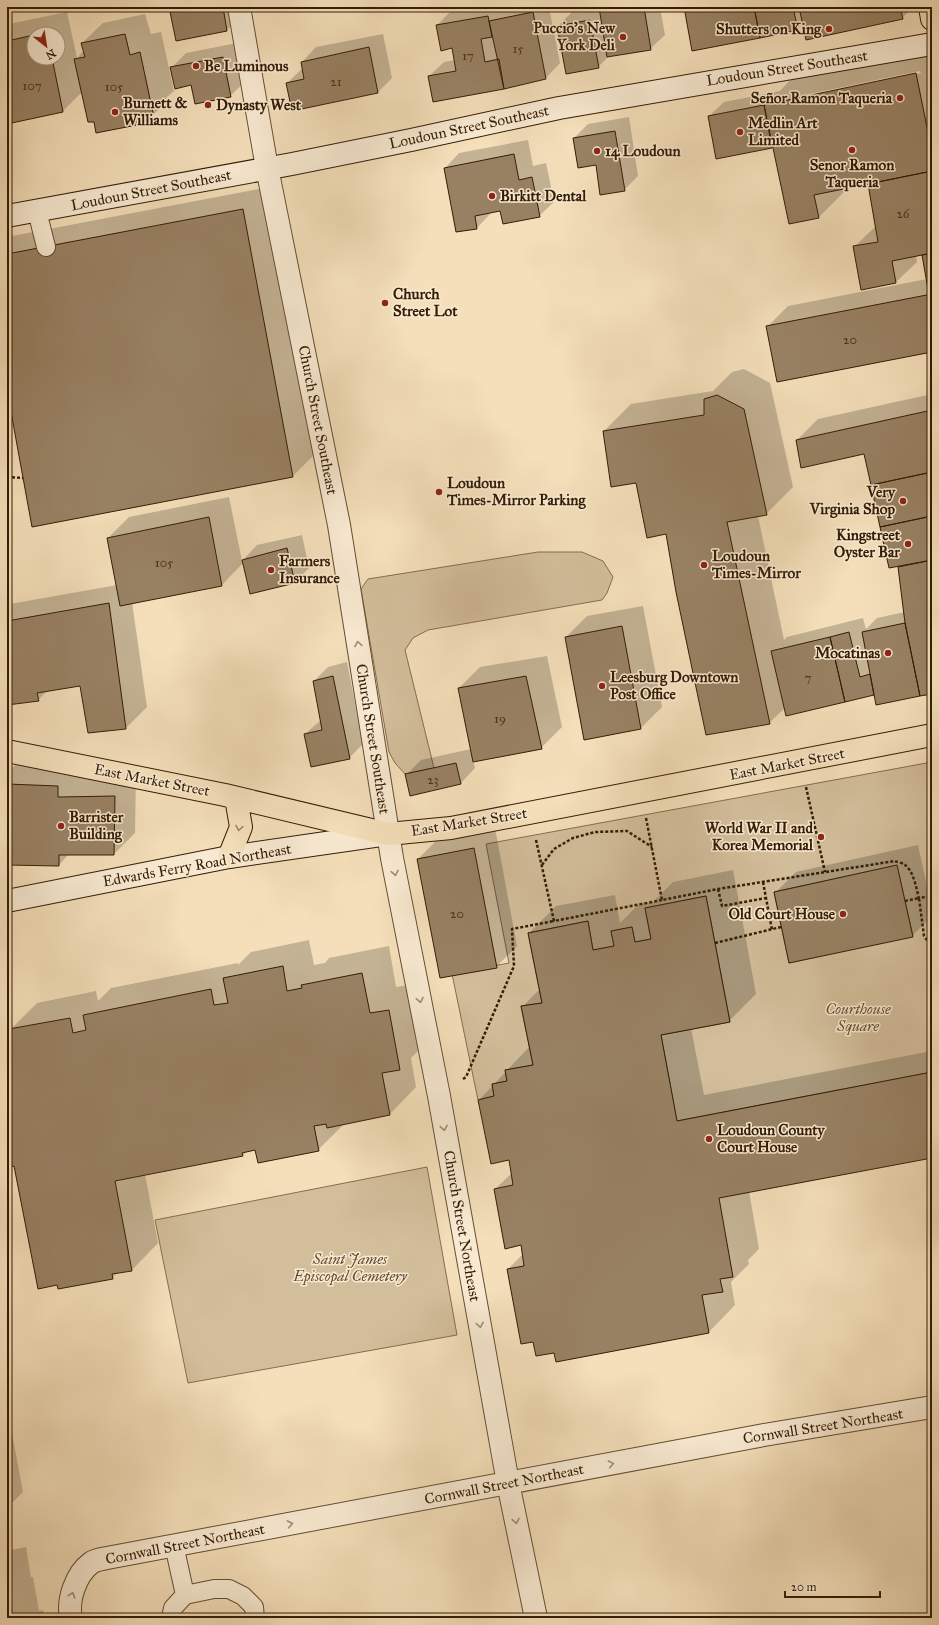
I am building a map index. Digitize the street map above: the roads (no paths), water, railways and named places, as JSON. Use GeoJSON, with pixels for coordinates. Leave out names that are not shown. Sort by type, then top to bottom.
{"type":"FeatureCollection","features":[{"type":"Feature","properties":{"kind":"main road"},"geometry":{"type":"LineString","coordinates":[[930,7],[932,19]]}},
{"type":"Feature","properties":{"kind":"main road","name":"East Market Street"},"geometry":{"type":"LineString","coordinates":[[7,751],[236,798],[388,834],[451,828],[932,735]]}},
{"type":"Feature","properties":{"kind":"main road"},"geometry":{"type":"LineString","coordinates":[[229,857],[241,827],[236,798]]}},
{"type":"Feature","properties":{"kind":"street","name":"Church Street Southeast"},"geometry":{"type":"LineString","coordinates":[[239,7],[267,168],[339,524],[388,834]]}},
{"type":"Feature","properties":{"kind":"street","name":"Loudoun Street Southeast"},"geometry":{"type":"LineString","coordinates":[[7,216],[411,140],[559,108],[932,44]]}},
{"type":"Feature","properties":{"kind":"street","name":"Edwards Ferry Road Northeast"},"geometry":{"type":"LineString","coordinates":[[7,901],[229,857],[388,834]]}},
{"type":"Feature","properties":{"kind":"street","name":"Church Street Northeast"},"geometry":{"type":"LineString","coordinates":[[388,834],[439,1096],[508,1483],[536,1618]]}},
{"type":"Feature","properties":{"kind":"street","name":"Cornwall Street Northeast"},"geometry":{"type":"LineString","coordinates":[[71,1618],[69,1610],[71,1595],[81,1574],[92,1562],[174,1545],[764,1435],[932,1407]]}},
{"type":"Feature","properties":{"kind":"lane"},"geometry":{"type":"LineString","coordinates":[[37,211],[46,247]]}},
{"type":"Feature","properties":{"kind":"lane"},"geometry":{"type":"LineString","coordinates":[[174,1545],[185,1595]]}},
{"type":"Feature","properties":{"kind":"lane"},"geometry":{"type":"LineString","coordinates":[[171,1618],[173,1608],[185,1595],[214,1589],[230,1589],[243,1596],[254,1607],[255,1618]]}},
{"type":"Feature","properties":{"kind":"place","name":"Shutters on King"},"geometry":{"type":"Point","coordinates":[829,29]}},
{"type":"Feature","properties":{"kind":"place","name":"Puccio's New York Deli"},"geometry":{"type":"Point","coordinates":[623,37]}},
{"type":"Feature","properties":{"kind":"place","name":"Be Luminous"},"geometry":{"type":"Point","coordinates":[196,66]}},
{"type":"Feature","properties":{"kind":"place","name":"Señor Ramon Taqueria"},"geometry":{"type":"Point","coordinates":[900,98]}},
{"type":"Feature","properties":{"kind":"place","name":"Dynasty West"},"geometry":{"type":"Point","coordinates":[208,105]}},
{"type":"Feature","properties":{"kind":"place","name":"Burnett & Williams"},"geometry":{"type":"Point","coordinates":[115,112]}},
{"type":"Feature","properties":{"kind":"place","name":"Medlin Art Limited"},"geometry":{"type":"Point","coordinates":[740,132]}},
{"type":"Feature","properties":{"kind":"place","name":"Senor Ramon Taqueria"},"geometry":{"type":"Point","coordinates":[852,150]}},
{"type":"Feature","properties":{"kind":"place","name":"14 Loudoun"},"geometry":{"type":"Point","coordinates":[597,151]}},
{"type":"Feature","properties":{"kind":"place","name":"Birkitt Dental"},"geometry":{"type":"Point","coordinates":[492,196]}},
{"type":"Feature","properties":{"kind":"place","name":"Church Street Lot"},"geometry":{"type":"Point","coordinates":[385,303]}},
{"type":"Feature","properties":{"kind":"place","name":"Loudoun Times-Mirror Parking"},"geometry":{"type":"Point","coordinates":[439,492]}},
{"type":"Feature","properties":{"kind":"place","name":"Very Virginia Shop"},"geometry":{"type":"Point","coordinates":[903,501]}},
{"type":"Feature","properties":{"kind":"place","name":"Kingstreet Oyster Bar"},"geometry":{"type":"Point","coordinates":[908,544]}},
{"type":"Feature","properties":{"kind":"place","name":"Loudoun Times-Mirror"},"geometry":{"type":"Point","coordinates":[704,565]}},
{"type":"Feature","properties":{"kind":"place","name":"Farmers Insurance"},"geometry":{"type":"Point","coordinates":[271,570]}},
{"type":"Feature","properties":{"kind":"place","name":"Mocatinas"},"geometry":{"type":"Point","coordinates":[888,653]}},
{"type":"Feature","properties":{"kind":"place","name":"Leesburg Downtown Post Office"},"geometry":{"type":"Point","coordinates":[602,686]}},
{"type":"Feature","properties":{"kind":"place","name":"Barrister Building"},"geometry":{"type":"Point","coordinates":[61,826]}},
{"type":"Feature","properties":{"kind":"place","name":"World War II and Korea Memorial"},"geometry":{"type":"Point","coordinates":[821,837]}},
{"type":"Feature","properties":{"kind":"place","name":"Old Court House"},"geometry":{"type":"Point","coordinates":[843,914]}},
{"type":"Feature","properties":{"kind":"place","name":"Loudoun County Court House"},"geometry":{"type":"Point","coordinates":[709,1139]}},
{"type":"Feature","properties":{"kind":"park label","name":"Courthouse Square"},"geometry":{"type":"Point","coordinates":[858,1018]}},
{"type":"Feature","properties":{"kind":"park label","name":"Saint James Episcopal Cemetery"},"geometry":{"type":"Point","coordinates":[350,1268]}}]}
